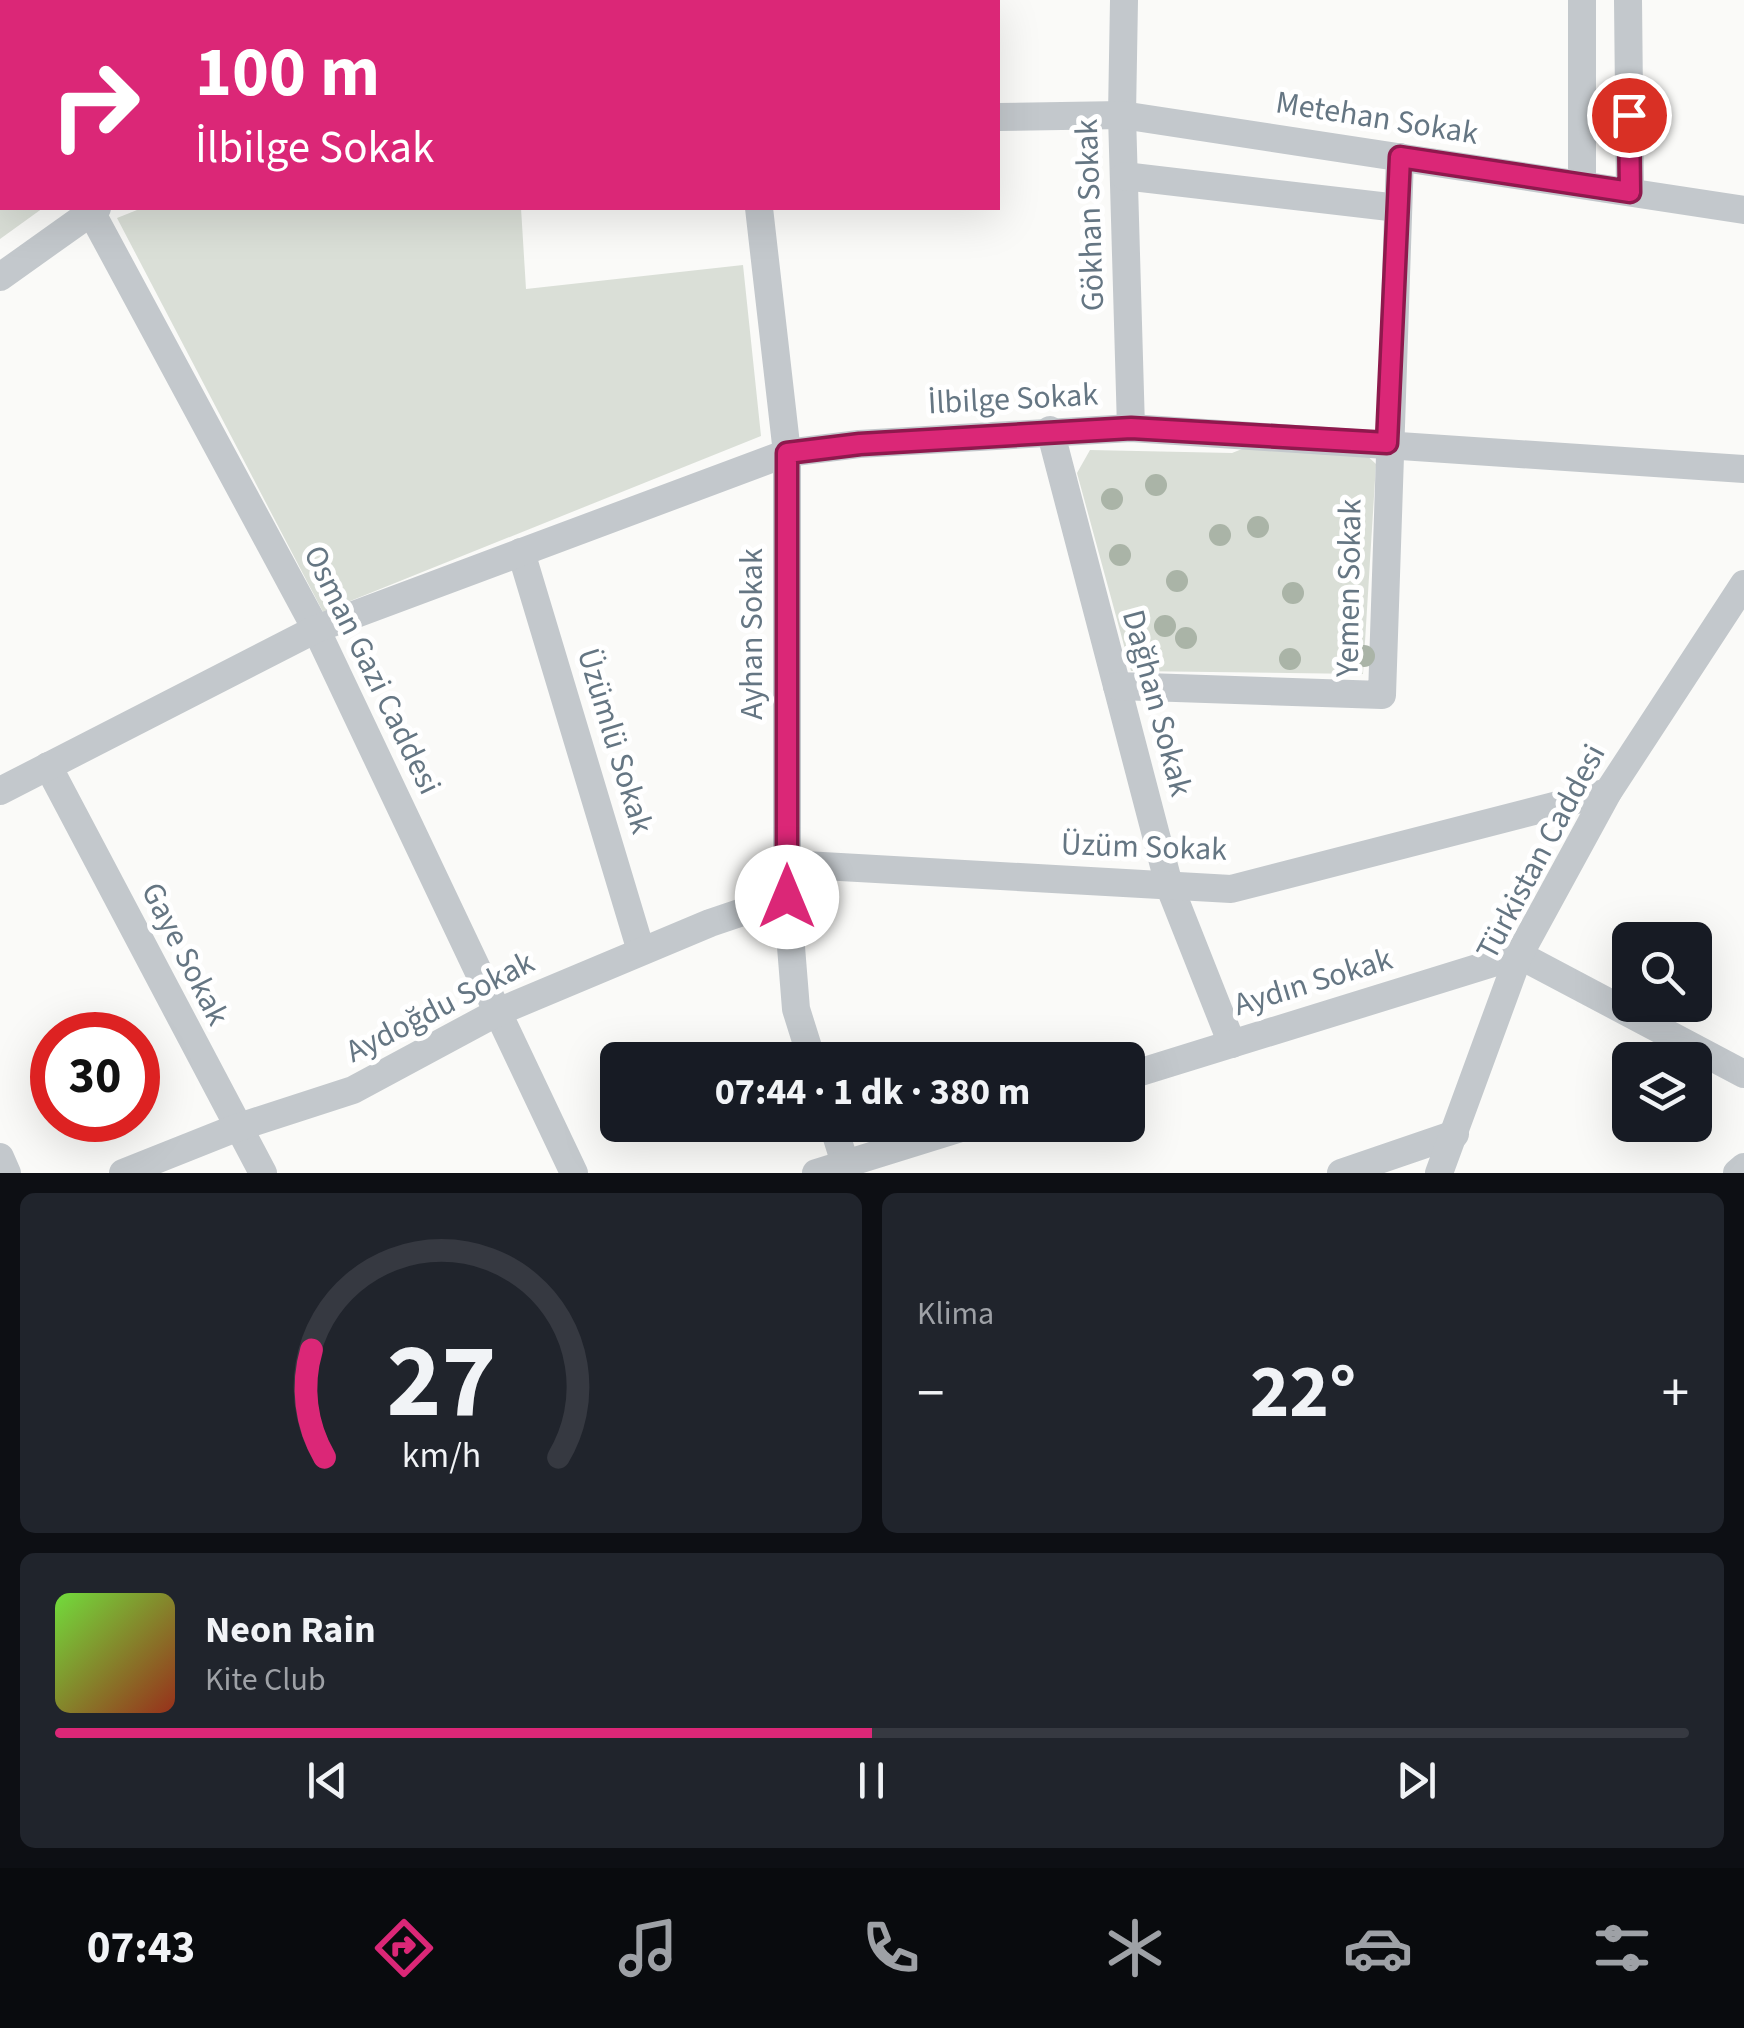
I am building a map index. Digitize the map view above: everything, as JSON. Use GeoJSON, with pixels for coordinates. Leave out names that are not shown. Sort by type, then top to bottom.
{"type":"FeatureCollection","features":[{"type":"Feature","properties":{"kind":"street","name":"Gökhan Sokak"},"geometry":{"type":"LineString","coordinates":[[1124,0],[1122,115],[1131,428]]}},
{"type":"Feature","properties":{"kind":"street"},"geometry":{"type":"LineString","coordinates":[[1582,0],[1582,184]]}},
{"type":"Feature","properties":{"kind":"street"},"geometry":{"type":"LineString","coordinates":[[1628,0],[1630,192]]}},
{"type":"Feature","properties":{"kind":"street","name":"Metehan Sokak"},"geometry":{"type":"LineString","coordinates":[[1000,117],[1122,115],[1744,210]]}},
{"type":"Feature","properties":{"kind":"street","name":"Yemen Sokak"},"geometry":{"type":"LineString","coordinates":[[1117,686],[1382,695],[1387,443],[1400,157]]}},
{"type":"Feature","properties":{"kind":"street"},"geometry":{"type":"LineString","coordinates":[[1124,176],[1398,208]]}},
{"type":"Feature","properties":{"kind":"street"},"geometry":{"type":"LineString","coordinates":[[0,277],[89,210]]}},
{"type":"Feature","properties":{"kind":"street","name":"Osman Gazi Caddesi"},"geometry":{"type":"LineString","coordinates":[[93,210],[316,630],[574,1173]]}},
{"type":"Feature","properties":{"kind":"street","name":"Ayhan Sokak"},"geometry":{"type":"LineString","coordinates":[[759,210],[787,453],[787,897],[796,1010],[806,1042]]}},
{"type":"Feature","properties":{"kind":"street","name":"İlbilge Sokak"},"geometry":{"type":"LineString","coordinates":[[0,791],[316,630],[787,453],[1050,430],[1131,428],[1744,469]]}},
{"type":"Feature","properties":{"kind":"street","name":"Dağhan Sokak"},"geometry":{"type":"LineString","coordinates":[[1050,430],[1168,885],[1232,1044]]}},
{"type":"Feature","properties":{"kind":"street","name":"Üzümlü Sokak"},"geometry":{"type":"LineString","coordinates":[[521,552],[641,951]]}},
{"type":"Feature","properties":{"kind":"street","name":"Türkistan Caddesi"},"geometry":{"type":"LineString","coordinates":[[1439,1173],[1520,955],[1608,792],[1742,591]]}},
{"type":"Feature","properties":{"kind":"street","name":"Gaye Sokak"},"geometry":{"type":"LineString","coordinates":[[48,766],[236,1128],[264,1173]]}},
{"type":"Feature","properties":{"kind":"street","name":"Üzüm Sokak"},"geometry":{"type":"LineString","coordinates":[[787,864],[1231,889],[1608,792]]}},
{"type":"Feature","properties":{"kind":"street","name":"Aydoğdu Sokak"},"geometry":{"type":"LineString","coordinates":[[124,1173],[236,1128],[354,1090],[498,1012],[641,951],[787,897]]}},
{"type":"Feature","properties":{"kind":"street"},"geometry":{"type":"LineString","coordinates":[[1520,955],[1744,1074]]}},
{"type":"Feature","properties":{"kind":"street","name":"Aydın Sokak"},"geometry":{"type":"LineString","coordinates":[[1145,1071],[1520,955]]}},
{"type":"Feature","properties":{"kind":"street"},"geometry":{"type":"LineString","coordinates":[[1340,1173],[1455,1134]]}},
{"type":"Feature","properties":{"kind":"street"},"geometry":{"type":"LineString","coordinates":[[839,1142],[847,1168]]}},
{"type":"Feature","properties":{"kind":"street"},"geometry":{"type":"LineString","coordinates":[[816,1173],[847,1168],[922,1142]]}},
{"type":"Feature","properties":{"kind":"street"},"geometry":{"type":"LineString","coordinates":[[0,1157],[7,1173]]}},
{"type":"Feature","properties":{"kind":"street"},"geometry":{"type":"LineString","coordinates":[[1737,1173],[1744,1167]]}},
{"type":"Feature","properties":{"kind":"shaded area"},"geometry":{"type":"Polygon","coordinates":[[[0,210],[40,210],[0,239],[0,210]]]}},
{"type":"Feature","properties":{"kind":"shaded area"},"geometry":{"type":"Polygon","coordinates":[[[137,210],[521,210],[526,289],[743,265],[761,436],[323,612],[117,218],[137,210]]]}},
{"type":"Feature","properties":{"kind":"shaded area"},"geometry":{"type":"Polygon","coordinates":[[[1247,447],[1362,451],[1376,464],[1363,674],[1131,671],[1077,473],[1090,450],[1232,453],[1247,447]]]}},
{"type":"Feature","properties":{"kind":"route"},"geometry":{"type":"LineString","coordinates":[[787,897],[787,453],[1050,430],[1131,428],[1387,443],[1400,157],[1630,192],[1629,115]]}}]}
